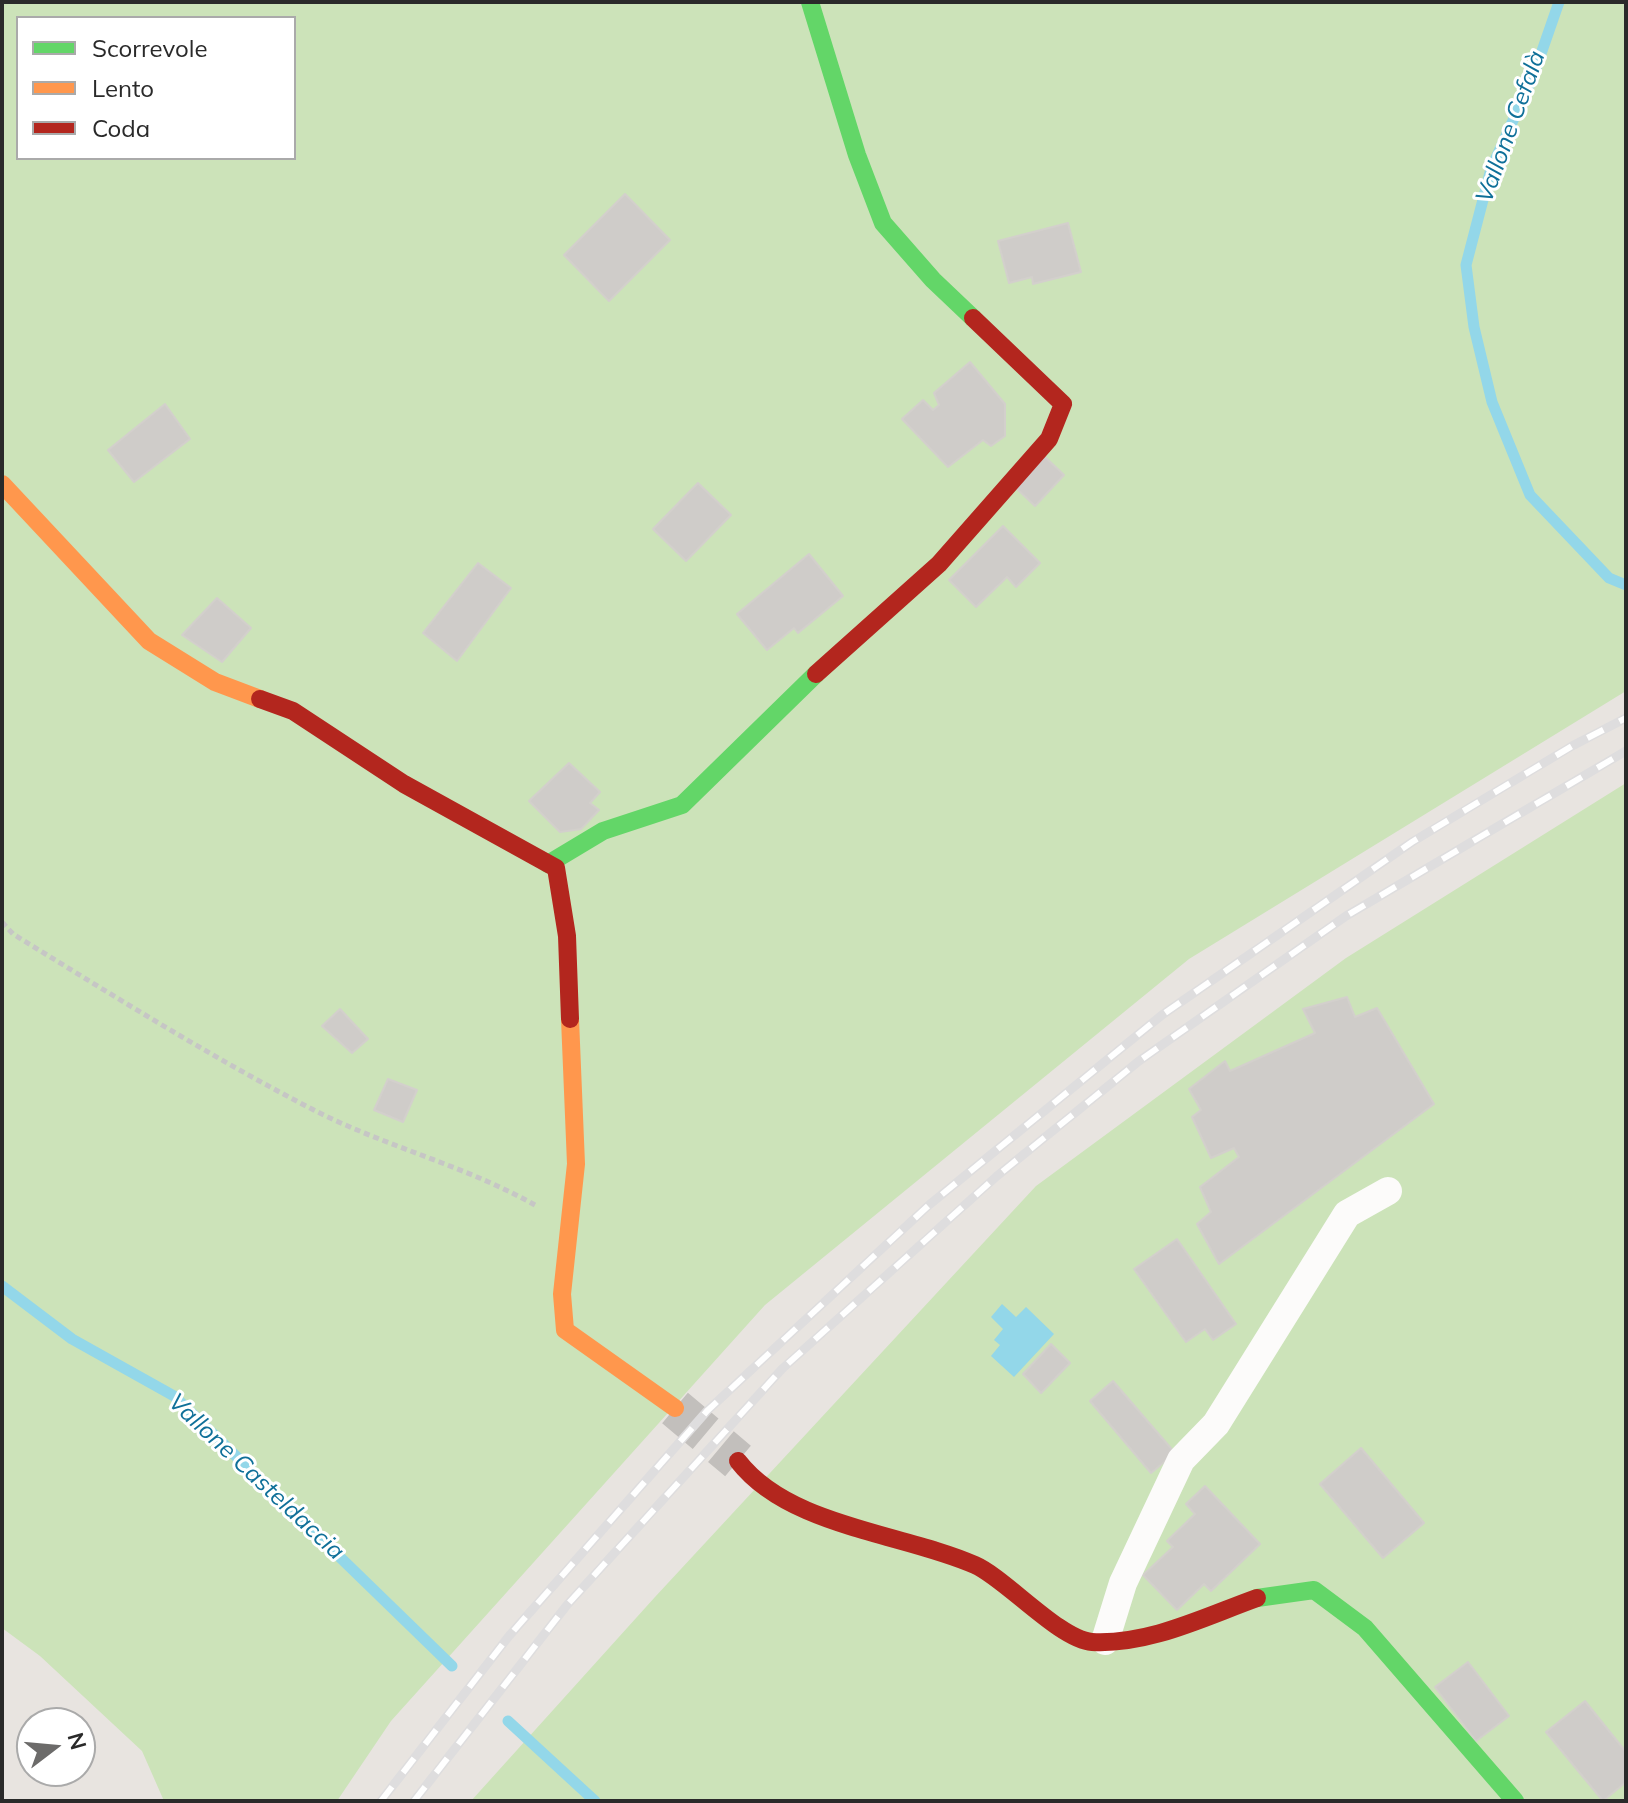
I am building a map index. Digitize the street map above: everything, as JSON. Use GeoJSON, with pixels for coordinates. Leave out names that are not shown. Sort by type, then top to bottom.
{"type":"FeatureCollection","features":[{"type":"Feature","properties":{"kind":"street"},"geometry":{"type":"LineString","coordinates":[[548,864],[603,831],[682,805],[828,662],[939,564],[1049,439],[1063,404],[933,280],[883,223],[857,155],[810,2]]}},
{"type":"Feature","properties":{"kind":"street"},"geometry":{"type":"LineString","coordinates":[[2,484],[149,641],[215,682],[293,711],[404,784],[556,868],[567,936],[576,1164],[562,1294],[565,1330],[675,1408]]}},
{"type":"Feature","properties":{"kind":"street"},"geometry":{"type":"LineString","coordinates":[[1105,1641],[1123,1583],[1181,1460],[1216,1424],[1347,1214],[1388,1191]]}},
{"type":"Feature","properties":{"kind":"street"},"geometry":{"type":"LineString","coordinates":[[738,1461],[748,1474],[793,1505],[978,1566],[1033,1609],[1089,1642],[1146,1638],[1257,1598],[1314,1590],[1365,1628],[1515,1801]]}},
{"type":"Feature","properties":{"kind":"path"},"geometry":{"type":"LineString","coordinates":[[2,922],[13,934],[130,1006],[308,1108],[497,1184],[570,1225]]}},
{"type":"Feature","properties":{"kind":"green space"},"geometry":{"type":"Polygon","coordinates":[[[2,2],[1626,2],[1626,691],[1189,959],[765,1305],[391,1721],[337,1801],[164,1801],[142,1751],[40,1656],[2,1628],[2,2]]]}},
{"type":"Feature","properties":{"kind":"green space"},"geometry":{"type":"Polygon","coordinates":[[[1626,783],[1626,1801],[471,1801],[655,1597],[1036,1186],[1346,958],[1626,783]]]}},
{"type":"Feature","properties":{"kind":"water"},"geometry":{"type":"Polygon","coordinates":[[[1002,1304],[1016,1317],[1026,1307],[1054,1334],[1014,1377],[991,1356],[1000,1345],[994,1340],[1003,1329],[991,1317],[1002,1304]]]}},
{"type":"Feature","properties":{"kind":"building"},"geometry":{"type":"Polygon","coordinates":[[[625,194],[670,240],[609,301],[564,255],[625,194]]]}},
{"type":"Feature","properties":{"kind":"building"},"geometry":{"type":"Polygon","coordinates":[[[1068,223],[1081,272],[1033,284],[1032,277],[1009,283],[998,241],[1068,223]]]}},
{"type":"Feature","properties":{"kind":"building"},"geometry":{"type":"Polygon","coordinates":[[[970,362],[1005,404],[1005,436],[991,446],[983,440],[948,467],[902,419],[923,400],[933,410],[939,405],[934,393],[970,362]]]}},
{"type":"Feature","properties":{"kind":"building"},"geometry":{"type":"Polygon","coordinates":[[[165,404],[190,439],[134,482],[108,450],[165,404]]]}},
{"type":"Feature","properties":{"kind":"building"},"geometry":{"type":"Polygon","coordinates":[[[1043,455],[1064,475],[1035,506],[1014,486],[1043,455]]]}},
{"type":"Feature","properties":{"kind":"building"},"geometry":{"type":"Polygon","coordinates":[[[698,483],[731,515],[686,561],[653,529],[698,483]]]}},
{"type":"Feature","properties":{"kind":"building"},"geometry":{"type":"Polygon","coordinates":[[[1003,526],[1040,563],[1016,587],[1007,577],[976,607],[949,580],[1003,526]]]}},
{"type":"Feature","properties":{"kind":"building"},"geometry":{"type":"Polygon","coordinates":[[[809,554],[843,596],[798,633],[794,628],[767,650],[737,614],[809,554]]]}},
{"type":"Feature","properties":{"kind":"building"},"geometry":{"type":"Polygon","coordinates":[[[478,563],[511,588],[457,661],[423,633],[478,563]]]}},
{"type":"Feature","properties":{"kind":"building"},"geometry":{"type":"Polygon","coordinates":[[[217,598],[251,628],[222,662],[182,635],[217,598]]]}},
{"type":"Feature","properties":{"kind":"building"},"geometry":{"type":"Polygon","coordinates":[[[569,763],[600,792],[590,803],[599,810],[581,829],[560,832],[529,801],[569,763]]]}},
{"type":"Feature","properties":{"kind":"building"},"geometry":{"type":"Polygon","coordinates":[[[1347,997],[1355,1017],[1377,1008],[1434,1104],[1219,1264],[1197,1224],[1211,1212],[1200,1187],[1239,1157],[1234,1148],[1211,1158],[1192,1117],[1201,1110],[1189,1089],[1225,1061],[1230,1071],[1315,1033],[1303,1009],[1347,997]]]}},
{"type":"Feature","properties":{"kind":"building"},"geometry":{"type":"Polygon","coordinates":[[[340,1009],[368,1039],[352,1053],[322,1026],[340,1009]]]}},
{"type":"Feature","properties":{"kind":"building"},"geometry":{"type":"Polygon","coordinates":[[[388,1079],[417,1090],[403,1122],[374,1110],[388,1079]]]}},
{"type":"Feature","properties":{"kind":"building"},"geometry":{"type":"Polygon","coordinates":[[[1177,1239],[1236,1324],[1213,1340],[1205,1329],[1186,1342],[1134,1269],[1177,1239]]]}},
{"type":"Feature","properties":{"kind":"building"},"geometry":{"type":"Polygon","coordinates":[[[1051,1344],[1070,1363],[1041,1393],[1023,1374],[1051,1344]]]}},
{"type":"Feature","properties":{"kind":"building"},"geometry":{"type":"Polygon","coordinates":[[[1113,1381],[1175,1453],[1151,1473],[1090,1401],[1113,1381]]]}},
{"type":"Feature","properties":{"kind":"building"},"geometry":{"type":"Polygon","coordinates":[[[1361,1448],[1424,1523],[1383,1558],[1320,1484],[1361,1448]]]}},
{"type":"Feature","properties":{"kind":"building"},"geometry":{"type":"Polygon","coordinates":[[[1205,1486],[1260,1544],[1211,1591],[1204,1584],[1177,1610],[1143,1575],[1173,1547],[1167,1541],[1195,1514],[1186,1504],[1205,1486]]]}},
{"type":"Feature","properties":{"kind":"building"},"geometry":{"type":"Polygon","coordinates":[[[1468,1662],[1509,1716],[1476,1741],[1435,1687],[1468,1662]]]}},
{"type":"Feature","properties":{"kind":"building"},"geometry":{"type":"Polygon","coordinates":[[[1585,1701],[1626,1752],[1626,1782],[1603,1801],[1546,1732],[1585,1701]]]}},
{"type":"Feature","properties":{"kind":"waterway","name":"Vallone Cefalà"},"geometry":{"type":"LineString","coordinates":[[1559,2],[1534,74],[1491,169],[1466,265],[1474,327],[1492,402],[1530,495],[1609,578],[1626,585]]}},
{"type":"Feature","properties":{"kind":"waterway","name":"Vallone Casteldaccia"},"geometry":{"type":"LineString","coordinates":[[2,1286],[72,1339],[174,1396],[452,1666]]}},
{"type":"Feature","properties":{"kind":"waterway","name":"Vallone Casteldaccia"},"geometry":{"type":"LineString","coordinates":[[508,1721],[595,1801]]}},
{"type":"Feature","properties":{"kind":"tunnel"},"geometry":{"type":"LineString","coordinates":[[675,1408],[738,1461]]}},
{"type":"Feature","properties":{"kind":"railway"},"geometry":{"type":"LineString","coordinates":[[381,1801],[509,1636],[707,1411],[929,1205],[1162,1015],[1412,842],[1572,746],[1626,718]]}},
{"type":"Feature","properties":{"kind":"railway"},"geometry":{"type":"LineString","coordinates":[[414,1801],[567,1605],[782,1369],[997,1176],[1139,1061],[1346,916],[1626,751]]}},
{"type":"Feature","properties":{"kind":"traffic: fast"},"geometry":{"type":"LineString","coordinates":[[810,2],[857,155],[883,223],[933,280],[973,318]]}},
{"type":"Feature","properties":{"kind":"traffic: fast"},"geometry":{"type":"LineString","coordinates":[[548,864],[603,831],[682,805],[816,674]]}},
{"type":"Feature","properties":{"kind":"traffic: fast"},"geometry":{"type":"LineString","coordinates":[[1257,1598],[1314,1590],[1365,1628],[1515,1801]]}},
{"type":"Feature","properties":{"kind":"traffic: slow"},"geometry":{"type":"LineString","coordinates":[[2,484],[149,641],[215,682],[260,699]]}},
{"type":"Feature","properties":{"kind":"traffic: slow"},"geometry":{"type":"LineString","coordinates":[[570,1019],[576,1164],[562,1294],[565,1330],[675,1408]]}},
{"type":"Feature","properties":{"kind":"traffic: jam"},"geometry":{"type":"LineString","coordinates":[[816,674],[939,564],[1049,439],[1063,404],[973,318]]}},
{"type":"Feature","properties":{"kind":"traffic: jam"},"geometry":{"type":"LineString","coordinates":[[260,699],[293,711],[404,784],[556,868],[567,936],[570,1019]]}},
{"type":"Feature","properties":{"kind":"traffic: jam"},"geometry":{"type":"LineString","coordinates":[[738,1461],[760,1483],[786,1501],[849,1526],[975,1565],[1079,1639],[1092,1642],[1134,1639],[1197,1621],[1257,1598]]}}]}
